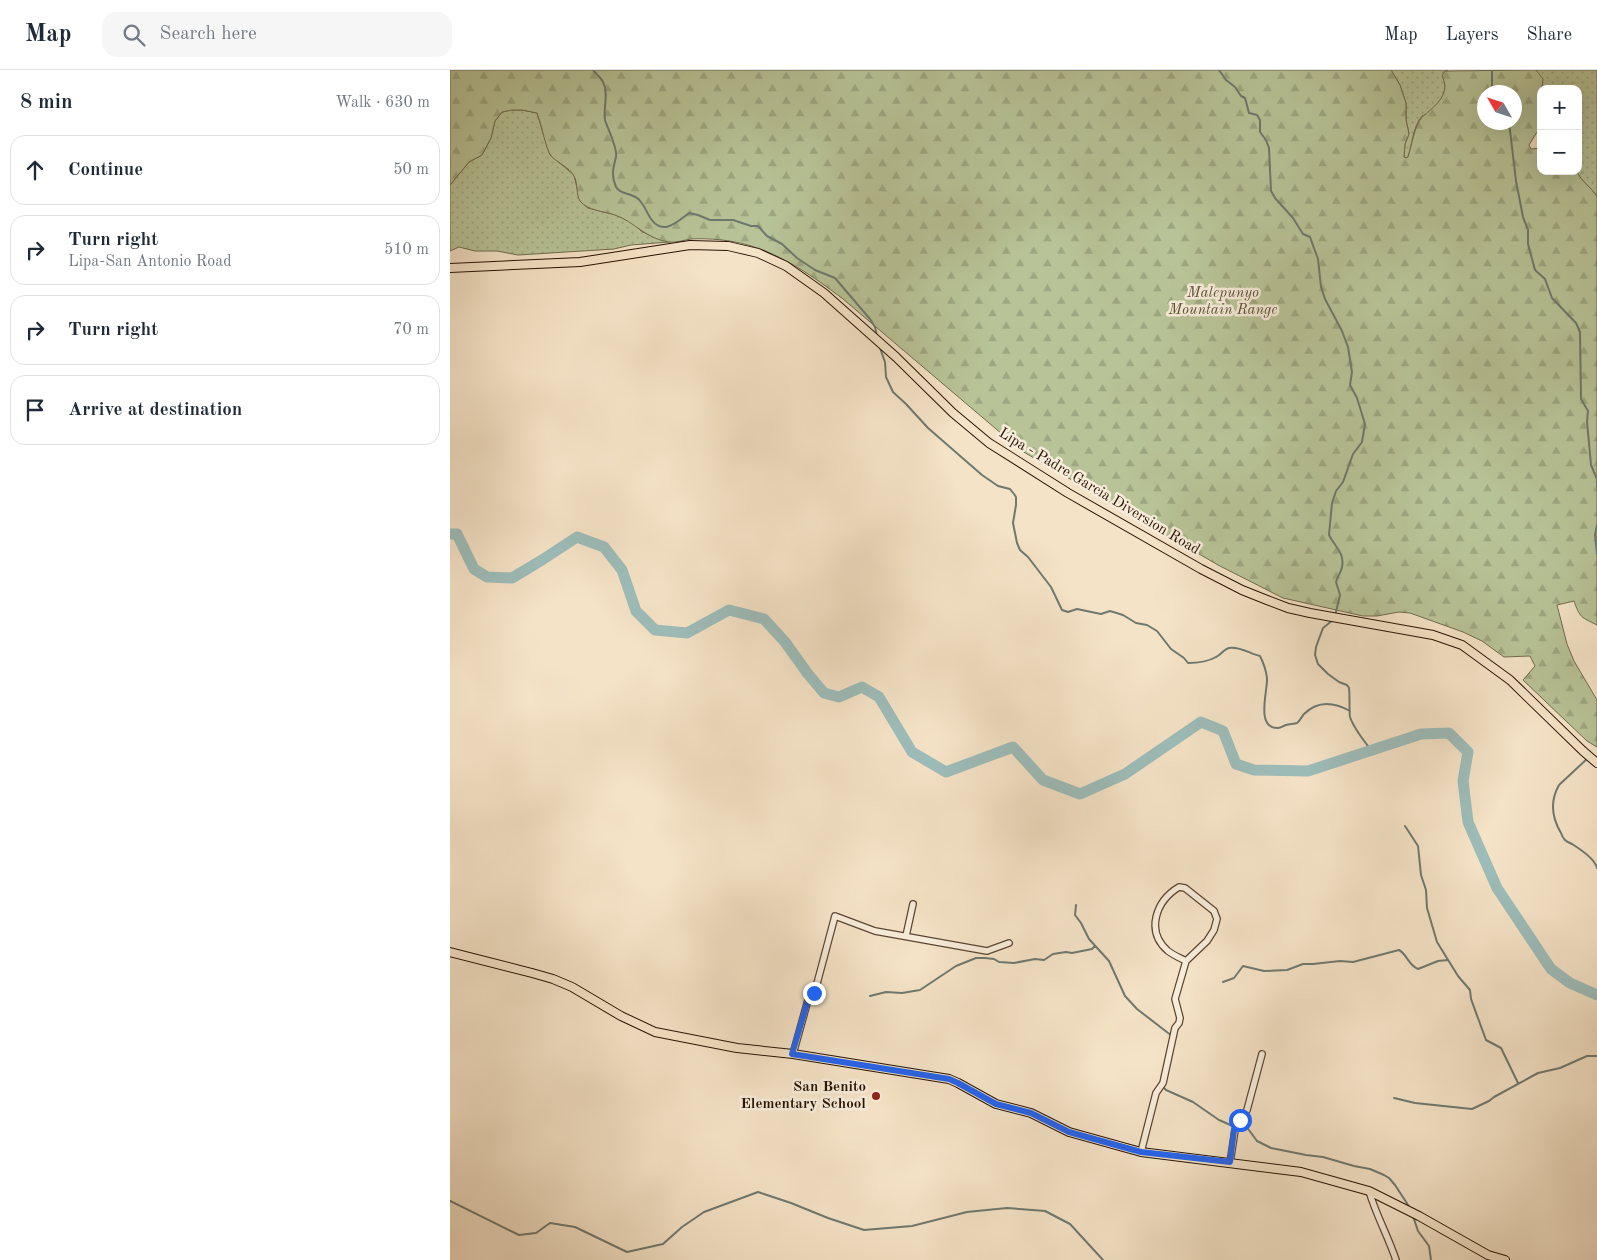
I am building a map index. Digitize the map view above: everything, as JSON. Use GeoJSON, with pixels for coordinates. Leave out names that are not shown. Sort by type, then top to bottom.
{"type":"FeatureCollection","features":[{"type":"Feature","properties":{"kind":"main road","name":"Lipa - Padre Garcia Diversion Road"},"geometry":{"type":"LineString","coordinates":[[450,268],[580,262],[690,245],[728,246],[758,253],[786,266],[824,293],[896,357],[953,413],[989,443],[1074,496],[1208,573],[1267,600],[1288,608],[1310,613],[1433,635],[1462,645],[1510,680],[1597,763]]}},
{"type":"Feature","properties":{"kind":"main road"},"geometry":{"type":"LineString","coordinates":[[450,952],[553,979],[572,987],[621,1016],[655,1032],[737,1048],[792,1054],[949,1079],[996,1104],[1031,1113],[1069,1132],[1141,1152],[1301,1172],[1369,1191],[1420,1216],[1488,1255],[1506,1260]]}},
{"type":"Feature","properties":{"kind":"street"},"geometry":{"type":"LineString","coordinates":[[1141,1152],[1156,1094],[1163,1083],[1175,1028],[1179,1023],[1180,1018],[1175,999],[1186,961],[1207,941],[1214,930],[1217,920],[1214,911],[1185,888],[1179,887],[1162,901],[1155,917],[1158,937],[1168,951],[1186,961]]}},
{"type":"Feature","properties":{"kind":"street"},"geometry":{"type":"LineString","coordinates":[[906,936],[914,904]]}},
{"type":"Feature","properties":{"kind":"street"},"geometry":{"type":"LineString","coordinates":[[792,1054],[808,1000],[815,991],[835,916],[875,931],[987,951],[1009,943]]}},
{"type":"Feature","properties":{"kind":"street"},"geometry":{"type":"LineString","coordinates":[[1230,1162],[1234,1130],[1247,1110],[1262,1054]]}},
{"type":"Feature","properties":{"kind":"street"},"geometry":{"type":"LineString","coordinates":[[1369,1191],[1374,1208],[1389,1239],[1396,1260]]}},
{"type":"Feature","properties":{"kind":"green space","name":"Malepunyo Mountain Range"},"geometry":{"type":"Polygon","coordinates":[[[450,70],[1391,70],[1400,85],[1406,103],[1406,120],[1409,134],[1405,144],[1404,157],[1406,158],[1408,157],[1419,121],[1442,96],[1445,87],[1442,76],[1445,71],[1536,70],[1543,79],[1542,85],[1537,85],[1537,132],[1529,145],[1531,149],[1537,148],[1537,175],[1579,175],[1597,197],[1597,625],[1582,616],[1574,601],[1557,605],[1567,644],[1574,661],[1597,700],[1597,747],[1587,741],[1523,680],[1535,666],[1530,656],[1504,657],[1482,641],[1463,632],[1410,613],[1399,612],[1377,616],[1363,616],[1283,598],[1218,565],[1022,451],[843,299],[786,261],[761,249],[734,242],[705,239],[677,242],[661,240],[654,238],[622,218],[587,207],[580,201],[572,173],[549,153],[537,113],[522,110],[502,112],[495,121],[491,138],[482,155],[469,162],[450,185],[450,70]]]}},
{"type":"Feature","properties":{"kind":"green space"},"geometry":{"type":"Polygon","coordinates":[[[1391,70],[1448,70],[1445,71],[1445,90],[1434,107],[1419,120],[1408,157],[1406,158],[1404,158],[1405,144],[1409,133],[1406,120],[1406,103],[1400,85],[1391,70]]]}},
{"type":"Feature","properties":{"kind":"green space"},"geometry":{"type":"Polygon","coordinates":[[[1536,70],[1597,70],[1597,197],[1578,175],[1582,175],[1582,85],[1543,85],[1536,70]]]}},
{"type":"Feature","properties":{"kind":"green space"},"geometry":{"type":"Polygon","coordinates":[[[512,110],[537,113],[550,155],[574,175],[580,201],[588,208],[616,215],[632,222],[641,231],[653,237],[670,242],[631,245],[614,249],[518,255],[497,251],[475,251],[459,247],[450,251],[450,185],[469,162],[482,155],[491,138],[495,121],[502,112],[512,110]]]}},
{"type":"Feature","properties":{"kind":"waterway"},"geometry":{"type":"LineString","coordinates":[[593,70],[602,80],[605,87],[605,120],[616,149],[613,176],[618,190],[638,199],[651,219],[660,226],[670,226],[689,213],[710,220],[733,220],[751,226],[758,226],[767,236],[782,244],[797,258],[815,270],[835,278],[870,319],[875,327],[877,336]]}},
{"type":"Feature","properties":{"kind":"waterway"},"geometry":{"type":"LineString","coordinates":[[1219,70],[1226,80],[1245,98],[1249,113],[1257,115],[1260,120],[1260,132],[1269,148],[1271,191],[1293,218],[1303,234],[1310,237],[1318,259],[1321,287],[1325,299],[1342,331],[1348,347],[1352,372],[1350,385],[1357,398],[1365,424],[1362,442],[1353,454],[1343,482],[1336,491],[1332,503],[1329,535],[1341,554],[1343,562],[1336,582],[1340,595],[1335,616]]}},
{"type":"Feature","properties":{"kind":"waterway"},"geometry":{"type":"LineString","coordinates":[[1492,70],[1492,85]]}},
{"type":"Feature","properties":{"kind":"waterway"},"geometry":{"type":"LineString","coordinates":[[1510,130],[1516,181],[1523,217],[1528,230],[1528,244],[1535,270],[1545,279],[1552,298],[1576,323],[1580,332],[1581,399],[1588,411],[1587,422],[1591,465],[1597,479],[1597,486]]}},
{"type":"Feature","properties":{"kind":"waterway"},"geometry":{"type":"LineString","coordinates":[[880,348],[885,362],[886,377],[893,392],[928,428],[982,475],[998,486],[1010,489],[1014,494],[1016,505],[1013,523],[1017,543],[1020,550],[1028,557],[1051,587],[1062,610],[1068,612],[1077,609],[1101,614],[1110,611],[1123,615],[1136,623],[1147,625],[1157,631],[1171,649],[1188,663],[1210,660],[1229,648],[1241,649],[1260,656],[1267,678],[1265,716],[1271,727],[1279,728],[1297,723],[1309,709],[1315,706],[1332,704],[1350,711]]}},
{"type":"Feature","properties":{"kind":"waterway"},"geometry":{"type":"LineString","coordinates":[[1597,525],[1595,535],[1597,554]]}},
{"type":"Feature","properties":{"kind":"waterway"},"geometry":{"type":"LineString","coordinates":[[450,534],[457,534],[474,569],[487,577],[512,578],[577,537],[604,547],[622,570],[636,611],[655,630],[687,633],[729,610],[764,619],[785,642],[824,693],[839,697],[862,687],[879,697],[912,752],[946,772],[1013,747],[1043,780],[1080,794],[1125,774],[1201,722],[1223,731],[1236,764],[1254,770],[1308,771],[1421,734],[1449,733],[1468,752],[1463,781],[1468,822],[1497,888],[1551,969],[1570,983],[1597,995]]}},
{"type":"Feature","properties":{"kind":"waterway"},"geometry":{"type":"LineString","coordinates":[[1333,620],[1323,628],[1315,655],[1318,664],[1328,674],[1349,688],[1350,717],[1372,751]]}},
{"type":"Feature","properties":{"kind":"waterway"},"geometry":{"type":"LineString","coordinates":[[1588,758],[1559,785],[1554,797],[1553,809],[1558,827],[1564,838],[1587,854],[1597,868]]}},
{"type":"Feature","properties":{"kind":"waterway"},"geometry":{"type":"LineString","coordinates":[[1405,826],[1418,846],[1421,875],[1426,890],[1427,908],[1437,942],[1458,976],[1470,990],[1471,999],[1486,1040],[1501,1048],[1518,1083]]}},
{"type":"Feature","properties":{"kind":"waterway"},"geometry":{"type":"LineString","coordinates":[[1076,905],[1075,915],[1089,939],[1109,961],[1125,996],[1137,1009],[1172,1036]]}},
{"type":"Feature","properties":{"kind":"waterway"},"geometry":{"type":"LineString","coordinates":[[870,996],[886,992],[902,993],[920,990],[956,966],[976,958],[1014,963],[1035,959],[1044,960],[1053,954],[1072,953],[1092,949],[1095,946]]}},
{"type":"Feature","properties":{"kind":"waterway"},"geometry":{"type":"LineString","coordinates":[[1223,982],[1234,978],[1243,966],[1264,971],[1287,970],[1303,964],[1340,961],[1353,962],[1399,950],[1418,969],[1438,961],[1448,960]]}},
{"type":"Feature","properties":{"kind":"waterway"},"geometry":{"type":"LineString","coordinates":[[1394,1098],[1415,1103],[1472,1109],[1538,1073],[1560,1068],[1587,1056],[1597,1056]]}},
{"type":"Feature","properties":{"kind":"waterway"},"geometry":{"type":"LineString","coordinates":[[1163,1087],[1193,1102],[1219,1120],[1235,1127]]}},
{"type":"Feature","properties":{"kind":"waterway"},"geometry":{"type":"LineString","coordinates":[[1241,1125],[1246,1126],[1257,1141],[1271,1148],[1323,1157],[1370,1169],[1384,1175],[1395,1185],[1410,1208]]}},
{"type":"Feature","properties":{"kind":"waterway"},"geometry":{"type":"LineString","coordinates":[[450,1201],[519,1235],[536,1233],[550,1223],[575,1227],[627,1252],[663,1244],[682,1227],[704,1212],[758,1192],[864,1230],[912,1226],[967,1212],[1007,1208],[1045,1211],[1070,1224],[1103,1260]]}},
{"type":"Feature","properties":{"kind":"waterway"},"geometry":{"type":"LineString","coordinates":[[1413,1216],[1418,1231],[1429,1246],[1431,1260]]}},
{"type":"Feature","properties":{"kind":"place","name":"San Benito Elementary School"},"geometry":{"type":"Point","coordinates":[876,1096]}},
{"type":"Feature","properties":{"kind":"route"},"geometry":{"type":"LineString","coordinates":[[814,993],[808,1000],[792,1054],[949,1079],[996,1104],[1031,1113],[1069,1132],[1141,1152],[1230,1162],[1234,1130],[1240,1120]]}}]}
